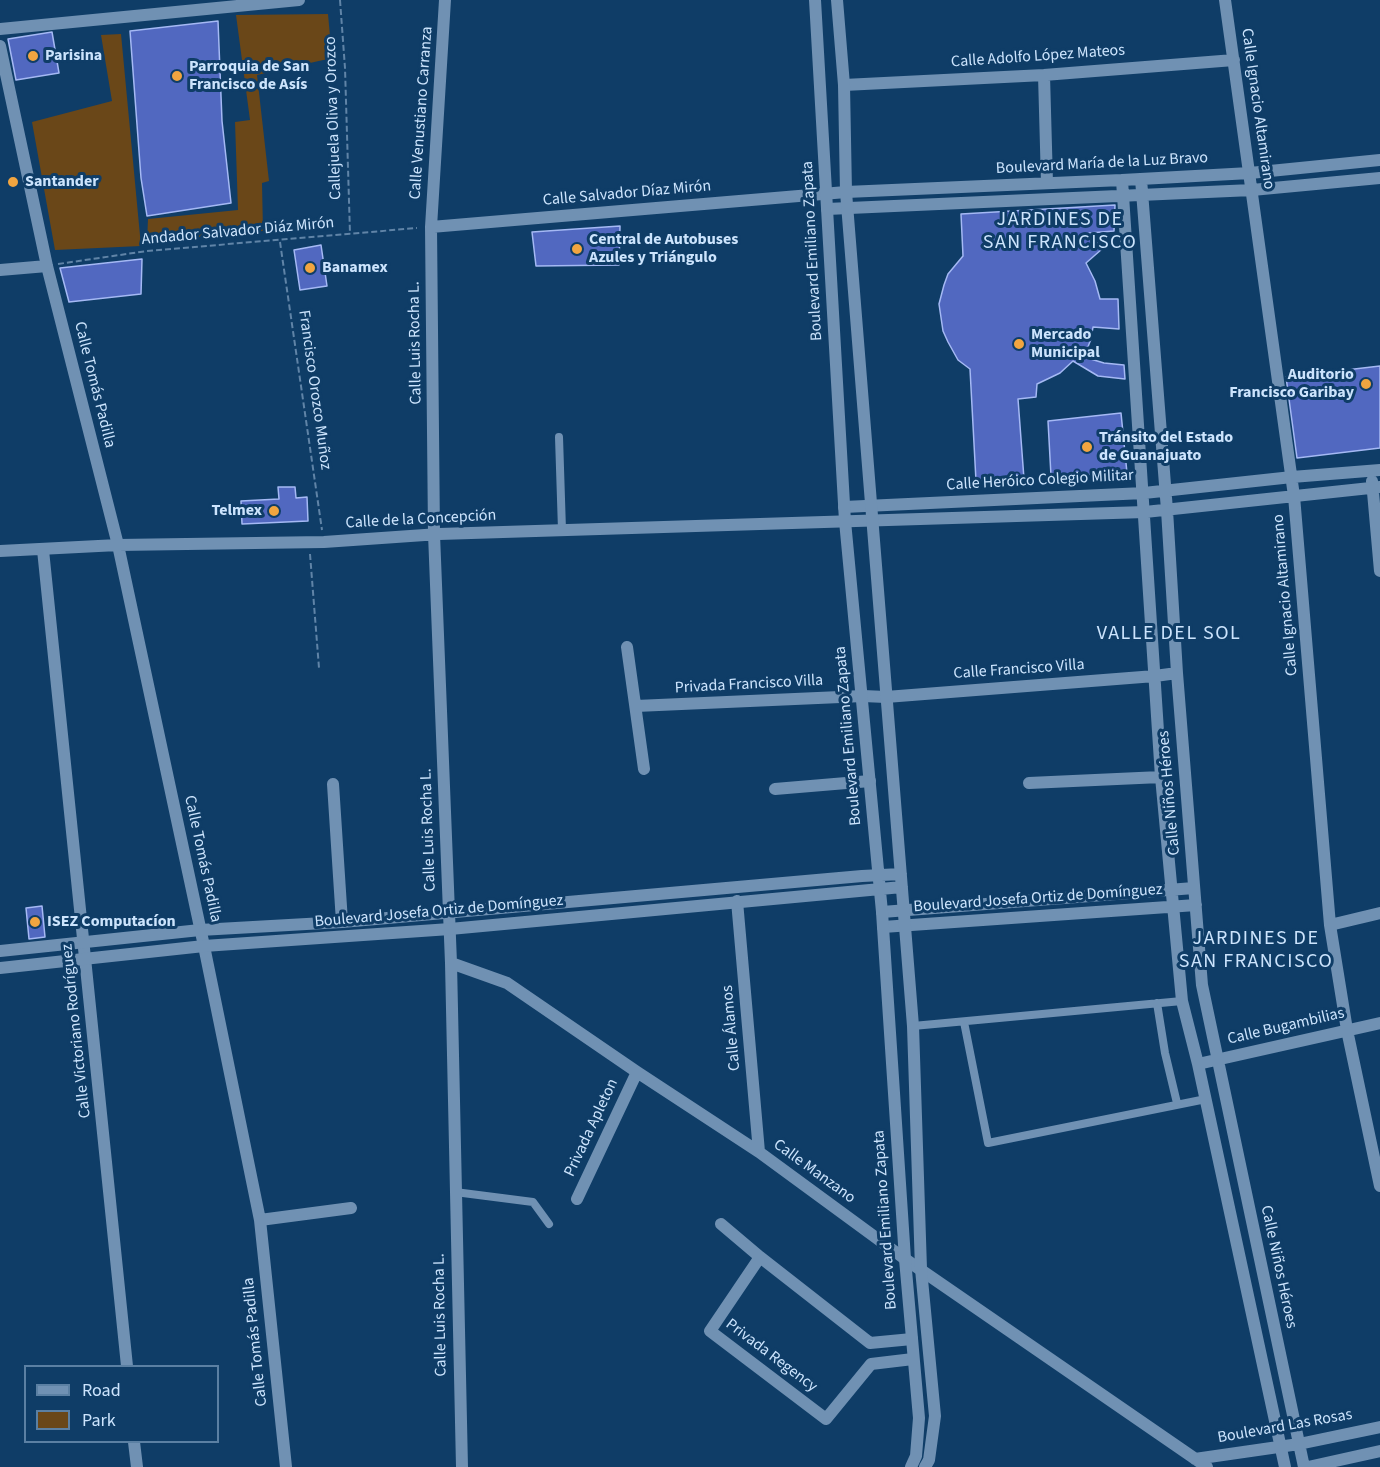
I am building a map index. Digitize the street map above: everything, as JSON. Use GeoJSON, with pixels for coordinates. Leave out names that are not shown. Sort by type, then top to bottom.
{"type":"FeatureCollection","features":[{"type":"Feature","properties":{"kind":"street"},"geometry":{"type":"LineString","coordinates":[[0,29],[299,0]]}},
{"type":"Feature","properties":{"kind":"street","name":"Calle Venustiano Carranza"},"geometry":{"type":"LineString","coordinates":[[431,227],[445,0]]}},
{"type":"Feature","properties":{"kind":"street","name":"Boulevard Emiliano Zapata"},"geometry":{"type":"LineString","coordinates":[[815,0],[845,521],[880,882],[905,1258],[919,1418],[916,1455],[911,1467]]}},
{"type":"Feature","properties":{"kind":"street","name":"Boulevard Emiliano Zapata"},"geometry":{"type":"LineString","coordinates":[[837,0],[844,85],[847,209],[913,1026],[921,1269],[935,1416],[929,1460],[925,1467]]}},
{"type":"Feature","properties":{"kind":"street","name":"Calle Ignacio Altamirano"},"geometry":{"type":"LineString","coordinates":[[1225,0],[1292,477],[1330,925],[1347,1030],[1377,1161],[1380,1186]]}},
{"type":"Feature","properties":{"kind":"street","name":"Calle Tomás Padilla"},"geometry":{"type":"LineString","coordinates":[[0,46],[47,266],[118,545],[260,1220],[286,1467]]}},
{"type":"Feature","properties":{"kind":"street","name":"Calle Adolfo López Mateos"},"geometry":{"type":"LineString","coordinates":[[844,85],[1044,75],[1234,60]]}},
{"type":"Feature","properties":{"kind":"street"},"geometry":{"type":"LineString","coordinates":[[1044,75],[1047,183]]}},
{"type":"Feature","properties":{"kind":"street","name":"Boulevard María de la Luz Bravo"},"geometry":{"type":"LineString","coordinates":[[826,195],[846,192],[1250,173],[1380,160]]}},
{"type":"Feature","properties":{"kind":"street","name":"Boulevard María de la Luz Bravo"},"geometry":{"type":"LineString","coordinates":[[827,209],[1252,190],[1380,178]]}},
{"type":"Feature","properties":{"kind":"street","name":"Calle Niños Héroes"},"geometry":{"type":"LineString","coordinates":[[1141,179],[1202,985],[1216,1060],[1299,1444],[1306,1467]]}},
{"type":"Feature","properties":{"kind":"street","name":"Calle Niños Héroes"},"geometry":{"type":"LineString","coordinates":[[1122,180],[1161,777],[1182,1001],[1206,1099],[1285,1467]]}},
{"type":"Feature","properties":{"kind":"street","name":"Calle Salvador Díaz Mirón"},"geometry":{"type":"LineString","coordinates":[[431,227],[826,195]]}},
{"type":"Feature","properties":{"kind":"street","name":"Calle Luis Rocha L."},"geometry":{"type":"LineString","coordinates":[[431,227],[434,534],[450,929],[462,1467]]}},
{"type":"Feature","properties":{"kind":"street"},"geometry":{"type":"LineString","coordinates":[[0,270],[47,266]]}},
{"type":"Feature","properties":{"kind":"street"},"geometry":{"type":"LineString","coordinates":[[1376,471],[1380,571]]}},
{"type":"Feature","properties":{"kind":"street","name":"Calle Heróico Colegio Militar"},"geometry":{"type":"LineString","coordinates":[[844,507],[1144,493],[1292,477],[1376,471]]}},
{"type":"Feature","properties":{"kind":"street","name":"Calle Heróico Colegio Militar"},"geometry":{"type":"LineString","coordinates":[[845,521],[1145,512],[1376,488]]}},
{"type":"Feature","properties":{"kind":"street","name":"Calle de la Concepción"},"geometry":{"type":"LineString","coordinates":[[0,551],[118,545],[324,542],[434,534],[845,521]]}},
{"type":"Feature","properties":{"kind":"street","name":"Calle Victoriano Rodríguez"},"geometry":{"type":"LineString","coordinates":[[43,550],[127,1365]]}},
{"type":"Feature","properties":{"kind":"street"},"geometry":{"type":"LineString","coordinates":[[627,647],[644,769]]}},
{"type":"Feature","properties":{"kind":"street","name":"Calle Francisco Villa"},"geometry":{"type":"LineString","coordinates":[[863,696],[886,697],[1177,673]]}},
{"type":"Feature","properties":{"kind":"street","name":"Privada Francisco Villa"},"geometry":{"type":"LineString","coordinates":[[636,706],[863,696]]}},
{"type":"Feature","properties":{"kind":"street"},"geometry":{"type":"LineString","coordinates":[[1029,783],[1161,777]]}},
{"type":"Feature","properties":{"kind":"street"},"geometry":{"type":"LineString","coordinates":[[775,789],[870,781]]}},
{"type":"Feature","properties":{"kind":"street"},"geometry":{"type":"LineString","coordinates":[[333,784],[342,922]]}},
{"type":"Feature","properties":{"kind":"street"},"geometry":{"type":"LineString","coordinates":[[880,882],[902,880]]}},
{"type":"Feature","properties":{"kind":"street","name":"Boulevard Josefa Ortiz de Domínguez"},"geometry":{"type":"LineString","coordinates":[[0,951],[200,930],[342,922],[449,912],[880,882]]}},
{"type":"Feature","properties":{"kind":"street","name":"Boulevard Josefa Ortiz de Domínguez"},"geometry":{"type":"LineString","coordinates":[[0,968],[204,946],[450,929],[737,901],[880,882]]}},
{"type":"Feature","properties":{"kind":"street","name":"Boulevard Josefa Ortiz de Domínguez"},"geometry":{"type":"LineString","coordinates":[[882,912],[1194,888]]}},
{"type":"Feature","properties":{"kind":"street","name":"Calle Álamos"},"geometry":{"type":"LineString","coordinates":[[737,901],[759,1152]]}},
{"type":"Feature","properties":{"kind":"street","name":"Boulevard Josefa Ortiz de Domínguez"},"geometry":{"type":"LineString","coordinates":[[883,927],[1196,905]]}},
{"type":"Feature","properties":{"kind":"street"},"geometry":{"type":"LineString","coordinates":[[1330,925],[1380,913]]}},
{"type":"Feature","properties":{"kind":"street","name":"Calle Manzano"},"geometry":{"type":"LineString","coordinates":[[451,963],[507,983],[759,1152],[905,1258],[1207,1467]]}},
{"type":"Feature","properties":{"kind":"street","name":"Calle Bugambilias"},"geometry":{"type":"LineString","coordinates":[[1198,1064],[1380,1023]]}},
{"type":"Feature","properties":{"kind":"street","name":"Privada Apleton"},"geometry":{"type":"LineString","coordinates":[[577,1199],[637,1072]]}},
{"type":"Feature","properties":{"kind":"street"},"geometry":{"type":"LineString","coordinates":[[260,1220],[351,1208]]}},
{"type":"Feature","properties":{"kind":"street"},"geometry":{"type":"LineString","coordinates":[[721,1224],[870,1342],[912,1339]]}},
{"type":"Feature","properties":{"kind":"street","name":"Privada Regency"},"geometry":{"type":"LineString","coordinates":[[760,1257],[710,1331],[826,1419],[871,1364]]}},
{"type":"Feature","properties":{"kind":"street"},"geometry":{"type":"LineString","coordinates":[[870,1342],[871,1364],[913,1359]]}},
{"type":"Feature","properties":{"kind":"street","name":"Boulevard Las Rosas"},"geometry":{"type":"LineString","coordinates":[[1195,1459],[1282,1447],[1380,1427]]}},
{"type":"Feature","properties":{"kind":"street"},"geometry":{"type":"LineString","coordinates":[[134,1443],[137,1467]]}},
{"type":"Feature","properties":{"kind":"street"},"geometry":{"type":"LineString","coordinates":[[1306,1467],[1380,1451]]}},
{"type":"Feature","properties":{"kind":"lane"},"geometry":{"type":"LineString","coordinates":[[559,437],[562,530]]}},
{"type":"Feature","properties":{"kind":"lane"},"geometry":{"type":"LineString","coordinates":[[913,1026],[1182,1001]]}},
{"type":"Feature","properties":{"kind":"lane"},"geometry":{"type":"LineString","coordinates":[[1157,1003],[1177,1103]]}},
{"type":"Feature","properties":{"kind":"lane"},"geometry":{"type":"LineString","coordinates":[[964,1022],[988,1143],[1177,1103],[1206,1099]]}},
{"type":"Feature","properties":{"kind":"lane"},"geometry":{"type":"LineString","coordinates":[[455,1192],[533,1202],[549,1224]]}},
{"type":"Feature","properties":{"kind":"path","name":"Callejuela Oliva y Orozco"},"geometry":{"type":"LineString","coordinates":[[340,0],[345,68],[350,234]]}},
{"type":"Feature","properties":{"kind":"path","name":"Andador Salvador Diáz Mirón"},"geometry":{"type":"LineString","coordinates":[[47,266],[147,251],[431,227]]}},
{"type":"Feature","properties":{"kind":"path","name":"Francisco Orozco Muñoz"},"geometry":{"type":"LineString","coordinates":[[280,241],[324,542]]}},
{"type":"Feature","properties":{"kind":"path"},"geometry":{"type":"LineString","coordinates":[[310,542],[319,668]]}},
{"type":"Feature","properties":{"kind":"green space"},"geometry":{"type":"Polygon","coordinates":[[[328,14],[332,58],[257,75],[269,181],[262,183],[263,231],[147,242],[148,219],[238,210],[235,122],[250,120],[236,15],[328,14]]]}},
{"type":"Feature","properties":{"kind":"green space"},"geometry":{"type":"Polygon","coordinates":[[[121,34],[141,246],[55,250],[32,122],[112,101],[101,35],[121,34]]]}},
{"type":"Feature","properties":{"kind":"building","name":"Parroquia de San Francisco de Asís"},"geometry":{"type":"Polygon","coordinates":[[[218,21],[222,121],[231,203],[147,216],[141,178],[130,31],[218,21]]]}},
{"type":"Feature","properties":{"kind":"building","name":"Parisina"},"geometry":{"type":"Polygon","coordinates":[[[52,32],[59,73],[16,80],[8,39],[52,32]]]}},
{"type":"Feature","properties":{"kind":"building","name":"Mercado Municipal"},"geometry":{"type":"Polygon","coordinates":[[[1115,205],[1114,231],[1089,233],[1102,249],[1086,263],[1095,281],[1100,299],[1118,299],[1119,329],[1093,327],[1084,357],[1104,363],[1124,365],[1125,379],[1098,376],[1073,361],[1060,373],[1037,384],[1036,397],[1018,399],[1024,479],[976,481],[970,369],[958,360],[948,342],[943,331],[939,304],[948,274],[963,256],[961,214],[1115,205]]]}},
{"type":"Feature","properties":{"kind":"building","name":"Central de Autobuses Azules y Triángulo"},"geometry":{"type":"Polygon","coordinates":[[[620,226],[619,265],[536,266],[532,232],[620,226]]]}},
{"type":"Feature","properties":{"kind":"building","name":"Banamex"},"geometry":{"type":"Polygon","coordinates":[[[321,245],[327,286],[300,290],[294,250],[321,245]]]}},
{"type":"Feature","properties":{"kind":"building"},"geometry":{"type":"Polygon","coordinates":[[[142,259],[141,294],[69,302],[60,268],[142,259]]]}},
{"type":"Feature","properties":{"kind":"building"},"geometry":{"type":"Polygon","coordinates":[[[1380,366],[1380,448],[1297,458],[1286,377],[1380,366]]]}},
{"type":"Feature","properties":{"kind":"building","name":"Tránsito del Estado de Guanajuato"},"geometry":{"type":"Polygon","coordinates":[[[1121,413],[1127,473],[1051,476],[1048,421],[1121,413]]]}},
{"type":"Feature","properties":{"kind":"building","name":"Telmex"},"geometry":{"type":"Polygon","coordinates":[[[278,487],[295,487],[296,498],[307,497],[308,521],[242,524],[241,501],[279,499],[278,487]]]}},
{"type":"Feature","properties":{"kind":"building","name":"ISEZ Computacíon"},"geometry":{"type":"Polygon","coordinates":[[[42,906],[45,937],[29,939],[26,908],[42,906]]]}},
{"type":"Feature","properties":{"kind":"place","name":"Parisina"},"geometry":{"type":"Point","coordinates":[33,56]}},
{"type":"Feature","properties":{"kind":"place","name":"Parroquia de San Francisco de Asís"},"geometry":{"type":"Point","coordinates":[177,76]}},
{"type":"Feature","properties":{"kind":"place","name":"Santander"},"geometry":{"type":"Point","coordinates":[13,182]}},
{"type":"Feature","properties":{"kind":"place","name":"Central de Autobuses Azules y Triángulo"},"geometry":{"type":"Point","coordinates":[577,249]}},
{"type":"Feature","properties":{"kind":"place","name":"Banamex"},"geometry":{"type":"Point","coordinates":[310,268]}},
{"type":"Feature","properties":{"kind":"place","name":"Mercado Municipal"},"geometry":{"type":"Point","coordinates":[1019,344]}},
{"type":"Feature","properties":{"kind":"place","name":"Auditorio Francisco Garibay"},"geometry":{"type":"Point","coordinates":[1366,384]}},
{"type":"Feature","properties":{"kind":"place","name":"Tránsito del Estado de Guanajuato"},"geometry":{"type":"Point","coordinates":[1087,447]}},
{"type":"Feature","properties":{"kind":"place","name":"Telmex"},"geometry":{"type":"Point","coordinates":[274,511]}},
{"type":"Feature","properties":{"kind":"place","name":"ISEZ Computacíon"},"geometry":{"type":"Point","coordinates":[35,922]}},
{"type":"Feature","properties":{"kind":"district","name":"JARDINES DE SAN FRANCISCO"},"geometry":{"type":"Point","coordinates":[1060,232]}},
{"type":"Feature","properties":{"kind":"district","name":"VALLE DEL SOL"},"geometry":{"type":"Point","coordinates":[1169,635]}},
{"type":"Feature","properties":{"kind":"district","name":"JARDINES DE SAN FRANCISCO"},"geometry":{"type":"Point","coordinates":[1256,952]}}]}
